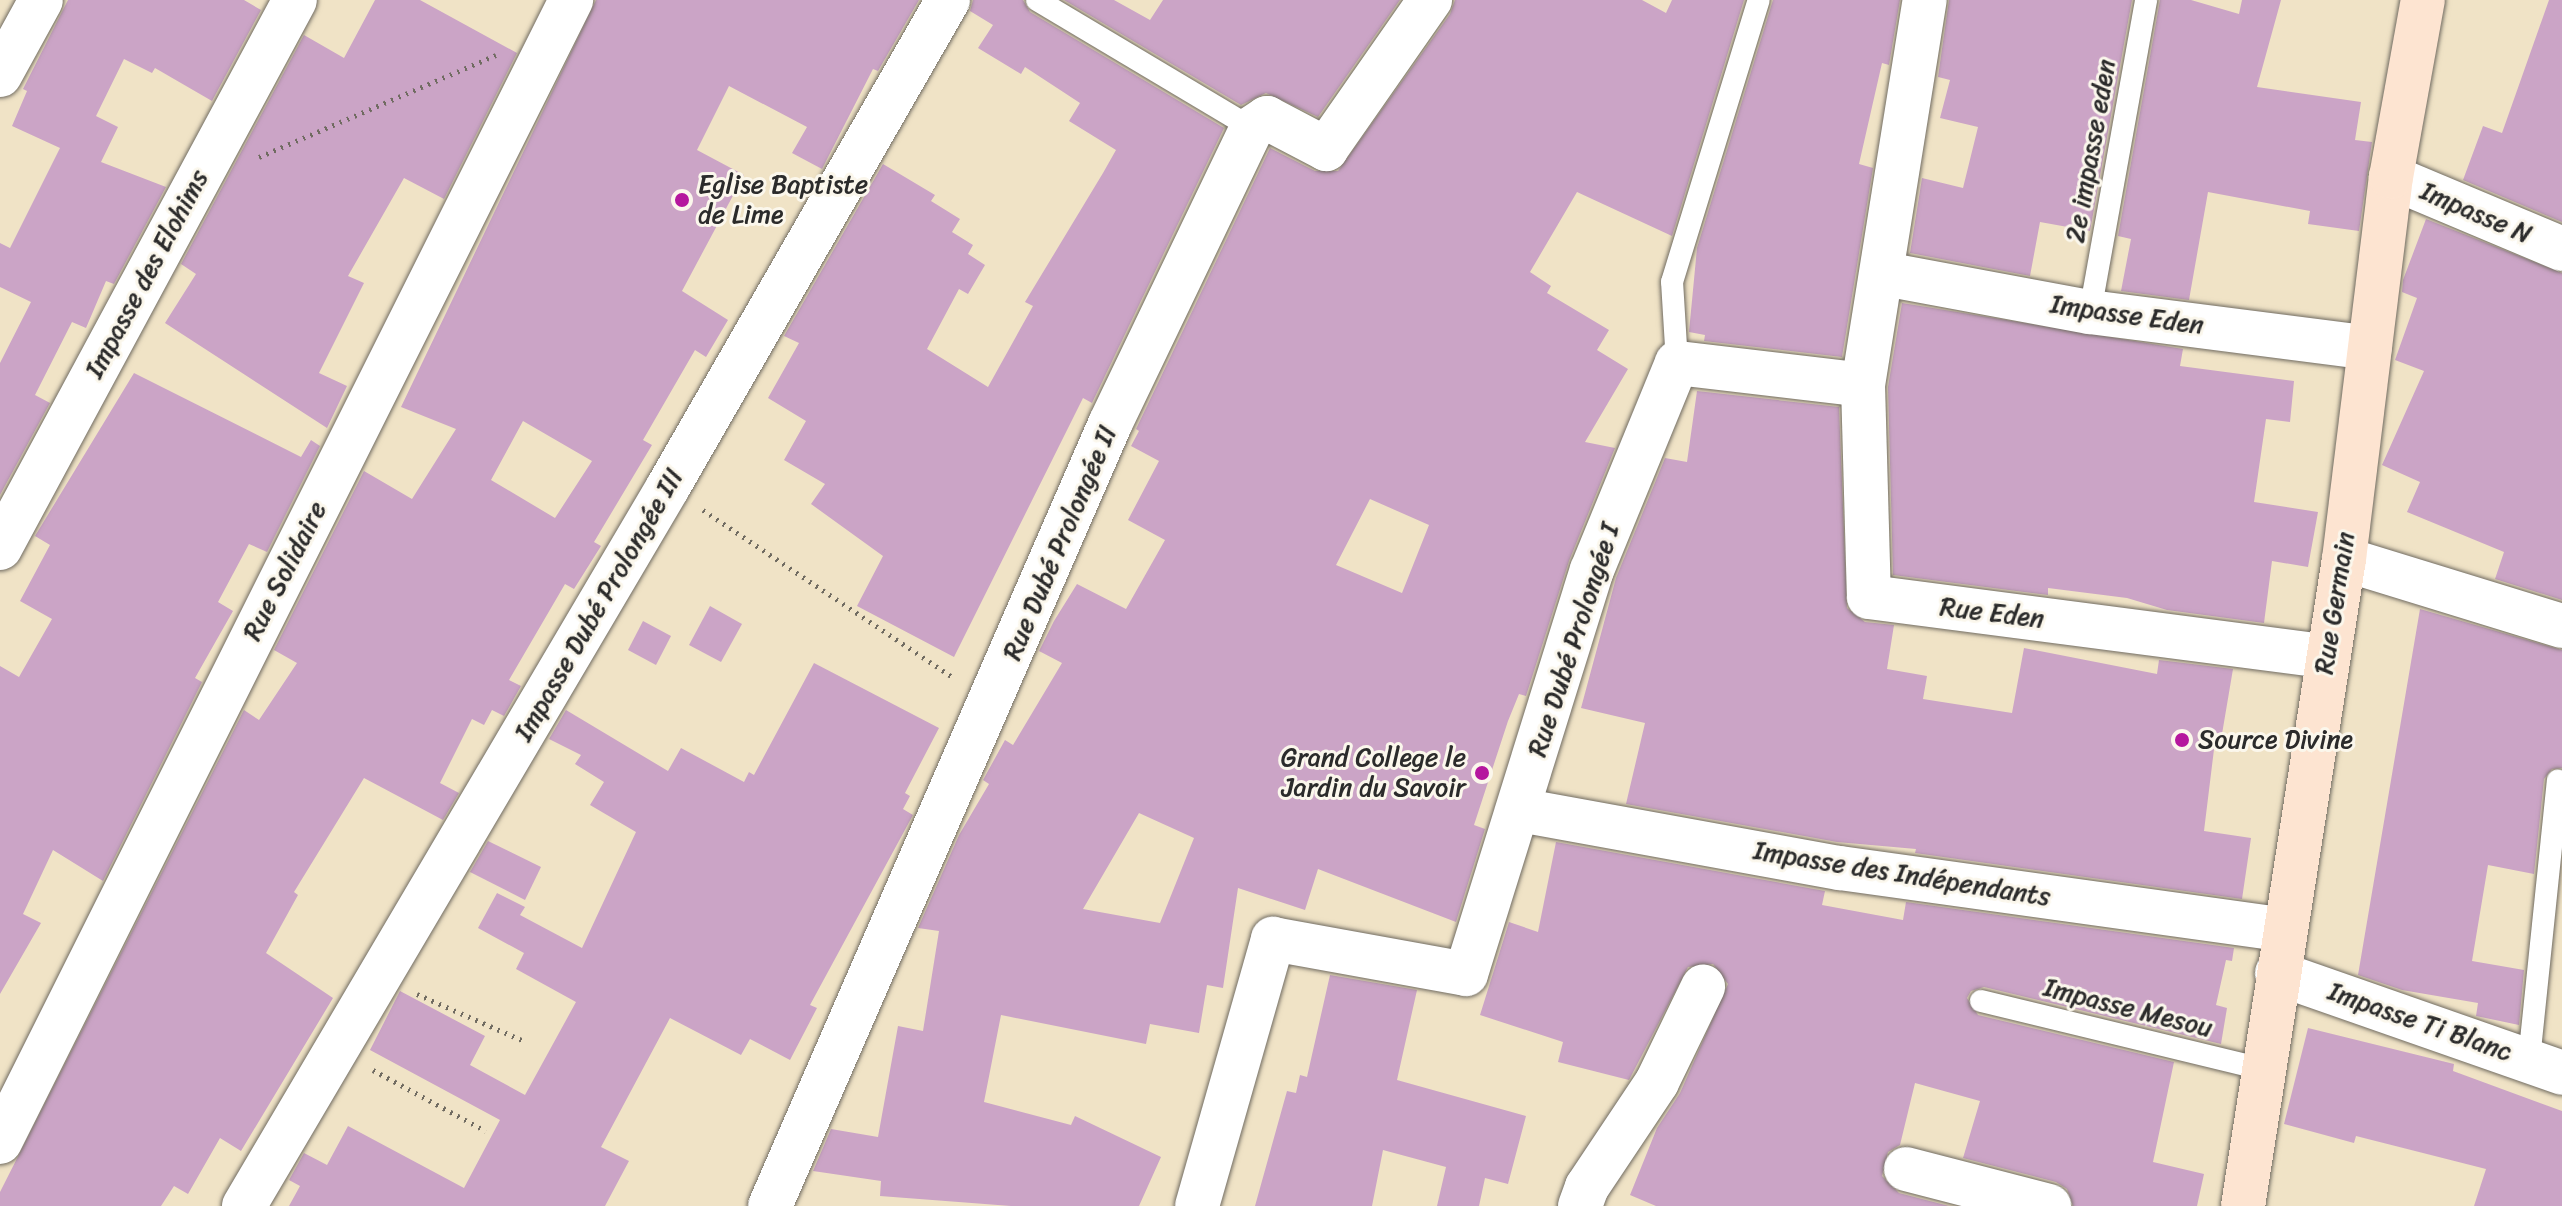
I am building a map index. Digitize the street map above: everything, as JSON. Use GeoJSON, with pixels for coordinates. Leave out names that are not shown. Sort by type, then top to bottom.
{"type":"FeatureCollection","features":[{"type":"Feature","properties":{"kind":"street"},"geometry":{"type":"LineString","coordinates":[[0,75],[41,0]]}},
{"type":"Feature","properties":{"kind":"street","name":"Impasse des Elohims"},"geometry":{"type":"LineString","coordinates":[[0,548],[295,0]]}},
{"type":"Feature","properties":{"kind":"street","name":"Impasse Dubé Prolongée III"},"geometry":{"type":"LineString","coordinates":[[244,1206],[668,487],[948,0]]}},
{"type":"Feature","properties":{"kind":"street"},"geometry":{"type":"LineString","coordinates":[[1252,128],[1267,118],[1326,149],[1430,0]]}},
{"type":"Feature","properties":{"kind":"street"},"geometry":{"type":"LineString","coordinates":[[1677,363],[1863,385],[1884,274],[1925,0]]}},
{"type":"Feature","properties":{"kind":"street","name":"Rue Germain"},"geometry":{"type":"LineString","coordinates":[[2243,1206],[2326,656],[2344,559],[2391,177],[2423,0]]}},
{"type":"Feature","properties":{"kind":"street","name":"Rue Solidaire"},"geometry":{"type":"LineString","coordinates":[[0,1142],[563,14]]}},
{"type":"Feature","properties":{"kind":"street","name":"Rue Dubé Prolongée II"},"geometry":{"type":"LineString","coordinates":[[770,1206],[1110,424],[1252,128]]}},
{"type":"Feature","properties":{"kind":"street","name":"Impasse N"},"geometry":{"type":"LineString","coordinates":[[2391,177],[2562,249]]}},
{"type":"Feature","properties":{"kind":"street","name":"Impasse Eden"},"geometry":{"type":"LineString","coordinates":[[1884,274],[2090,312],[2370,348]]}},
{"type":"Feature","properties":{"kind":"street","name":"Rue Dubé Prolongée I"},"geometry":{"type":"LineString","coordinates":[[1197,1206],[1273,939],[1466,974],[1520,810],[1592,570],[1677,363]]}},
{"type":"Feature","properties":{"kind":"street","name":"Rue Eden"},"geometry":{"type":"LineString","coordinates":[[1863,385],[1869,597],[2326,656]]}},
{"type":"Feature","properties":{"kind":"street"},"geometry":{"type":"LineString","coordinates":[[2344,559],[2562,626]]}},
{"type":"Feature","properties":{"kind":"street","name":"Impasse des Indépendants"},"geometry":{"type":"LineString","coordinates":[[1520,810],[1840,868],[2285,930]]}},
{"type":"Feature","properties":{"kind":"street","name":"Impasse Ti Blanc"},"geometry":{"type":"LineString","coordinates":[[2277,973],[2545,1066]]}},
{"type":"Feature","properties":{"kind":"street"},"geometry":{"type":"LineString","coordinates":[[1580,1206],[1587,1187],[1657,1082],[1703,987]]}},
{"type":"Feature","properties":{"kind":"street"},"geometry":{"type":"LineString","coordinates":[[1906,1169],[2049,1206]]}},
{"type":"Feature","properties":{"kind":"lane"},"geometry":{"type":"LineString","coordinates":[[1037,0],[1252,128]]}},
{"type":"Feature","properties":{"kind":"lane"},"geometry":{"type":"LineString","coordinates":[[1677,363],[1672,282],[1759,0]]}},
{"type":"Feature","properties":{"kind":"lane","name":"2e impasse eden"},"geometry":{"type":"LineString","coordinates":[[2090,312],[2146,0]]}},
{"type":"Feature","properties":{"kind":"lane"},"geometry":{"type":"LineString","coordinates":[[2545,1066],[2558,781]]}},
{"type":"Feature","properties":{"kind":"lane","name":"Impasse Mesou"},"geometry":{"type":"LineString","coordinates":[[1981,1001],[2263,1069]]}},
{"type":"Feature","properties":{"kind":"path"},"geometry":{"type":"LineString","coordinates":[[194,185],[563,14]]}},
{"type":"Feature","properties":{"kind":"path"},"geometry":{"type":"LineString","coordinates":[[668,487],[991,702]]}},
{"type":"Feature","properties":{"kind":"path"},"geometry":{"type":"LineString","coordinates":[[380,978],[524,1041]]}},
{"type":"Feature","properties":{"kind":"path"},"geometry":{"type":"LineString","coordinates":[[337,1051],[486,1131]]}},
{"type":"Feature","properties":{"kind":"building"},"geometry":{"type":"Polygon","coordinates":[[[68,0],[244,0],[261,10],[212,101],[155,68],[152,73],[124,59],[96,116],[118,127],[101,162],[166,187],[114,284],[106,281],[86,328],[72,322],[35,395],[50,403],[0,495],[0,363],[31,302],[0,287],[0,243],[10,248],[60,148],[12,126],[27,91],[23,89],[68,0]]]}},
{"type":"Feature","properties":{"kind":"building"},"geometry":{"type":"Polygon","coordinates":[[[375,0],[420,0],[517,53],[444,199],[404,178],[348,276],[364,283],[319,373],[347,386],[327,428],[165,323],[196,274],[181,264],[304,35],[344,58],[375,0]]]}},
{"type":"Feature","properties":{"kind":"building"},"geometry":{"type":"Polygon","coordinates":[[[596,0],[919,0],[878,71],[873,69],[822,169],[792,153],[807,127],[729,86],[697,150],[744,175],[682,291],[728,320],[706,357],[695,350],[643,440],[652,445],[594,542],[601,546],[574,589],[565,584],[509,680],[521,686],[504,716],[492,710],[484,725],[472,719],[440,783],[459,793],[443,820],[364,778],[294,892],[298,895],[266,953],[333,998],[241,1151],[220,1138],[188,1194],[174,1186],[161,1206],[0,1206],[0,1192],[244,710],[259,720],[297,663],[274,650],[364,471],[412,499],[456,429],[401,407],[596,0]],[[523,421],[491,480],[555,518],[592,461],[523,421]]]}},
{"type":"Feature","properties":{"kind":"building"},"geometry":{"type":"Polygon","coordinates":[[[973,0],[1023,0],[1030,12],[1224,128],[1092,403],[1083,398],[954,657],[857,606],[883,556],[811,504],[825,484],[784,460],[806,421],[768,398],[799,343],[784,336],[883,164],[935,195],[931,201],[960,219],[952,232],[973,245],[968,254],[985,265],[968,294],[959,289],[927,349],[988,387],[1033,306],[1025,302],[1116,150],[1069,121],[1080,103],[1025,67],[1021,74],[978,48],[993,25],[970,11],[973,0]]]}},
{"type":"Feature","properties":{"kind":"building"},"geometry":{"type":"Polygon","coordinates":[[[1064,0],[1114,0],[1150,20],[1163,0],[1400,0],[1318,117],[1266,93],[1241,105],[1064,0]]]}},
{"type":"Feature","properties":{"kind":"building"},"geometry":{"type":"Polygon","coordinates":[[[1455,0],[1642,0],[1666,13],[1672,0],[1744,0],[1672,236],[1577,192],[1530,272],[1551,286],[1547,293],[1609,330],[1597,350],[1628,369],[1585,442],[1615,448],[1569,561],[1526,696],[1519,694],[1508,721],[1474,825],[1485,829],[1456,922],[1318,869],[1305,910],[1238,888],[1223,988],[1207,985],[1199,1033],[1150,1024],[1146,1044],[1001,1015],[984,1102],[1071,1125],[1075,1116],[1161,1157],[1139,1206],[1011,1206],[880,1196],[881,1181],[813,1171],[831,1129],[878,1137],[898,1026],[923,1031],[939,931],[918,928],[959,835],[989,784],[983,780],[1005,740],[1013,745],[1062,663],[1039,651],[1054,621],[1077,584],[1126,609],[1165,540],[1128,520],[1159,461],[1131,446],[1139,431],[1136,429],[1270,148],[1315,171],[1338,171],[1450,14],[1455,0]],[[1370,499],[1336,565],[1402,593],[1429,525],[1370,499]],[[1139,813],[1083,909],[1160,923],[1194,838],[1139,813]]]}},
{"type":"Feature","properties":{"kind":"building"},"geometry":{"type":"Polygon","coordinates":[[[1773,0],[1900,0],[1889,65],[1882,63],[1859,164],[1873,168],[1842,357],[1704,341],[1705,335],[1689,332],[1697,248],[1773,0]]]}},
{"type":"Feature","properties":{"kind":"building"},"geometry":{"type":"Polygon","coordinates":[[[1949,0],[2132,0],[2090,231],[2040,222],[2030,276],[1910,253],[1922,178],[1963,188],[1978,127],[1940,118],[1950,80],[1938,77],[1949,0]]]}},
{"type":"Feature","properties":{"kind":"building"},"geometry":{"type":"Polygon","coordinates":[[[2160,0],[2191,0],[2239,14],[2242,0],[2281,0],[2257,87],[2361,102],[2355,140],[2372,142],[2359,231],[2308,224],[2310,211],[2208,192],[2189,300],[2121,291],[2131,239],[2118,236],[2160,0]]]}},
{"type":"Feature","properties":{"kind":"building"},"geometry":{"type":"Polygon","coordinates":[[[2549,0],[2562,0],[2562,222],[2463,180],[2483,126],[2502,133],[2549,0]]]}},
{"type":"Feature","properties":{"kind":"building"},"geometry":{"type":"Polygon","coordinates":[[[2426,219],[2562,273],[2562,600],[2495,579],[2504,552],[2407,512],[2420,482],[2382,465],[2424,371],[2395,360],[2417,298],[2402,292],[2403,280],[2426,219]]]}},
{"type":"Feature","properties":{"kind":"building"},"geometry":{"type":"Polygon","coordinates":[[[1902,303],[2183,349],[2180,366],[2294,381],[2290,422],[2266,419],[2254,502],[2318,512],[2308,567],[2272,561],[2264,623],[2167,610],[2127,598],[2048,588],[2048,595],[1893,575],[1888,387],[1902,303]]]}},
{"type":"Feature","properties":{"kind":"building"},"geometry":{"type":"Polygon","coordinates":[[[134,373],[301,457],[311,440],[320,446],[267,552],[249,544],[218,602],[233,611],[195,678],[202,682],[103,881],[53,850],[23,914],[41,923],[0,994],[0,666],[19,677],[52,619],[20,601],[50,545],[35,536],[134,373]]]}},
{"type":"Feature","properties":{"kind":"building"},"geometry":{"type":"Polygon","coordinates":[[[1697,391],[1839,407],[1847,608],[1865,622],[1894,625],[1887,669],[1927,676],[1923,699],[2012,713],[2024,648],[2157,674],[2159,660],[2233,669],[2222,734],[2216,733],[2204,831],[2251,838],[2242,899],[1915,853],[1916,849],[1837,842],[1626,804],[1645,723],[1581,708],[1616,578],[1665,458],[1687,462],[1697,391]]]}},
{"type":"Feature","properties":{"kind":"building"},"geometry":{"type":"Polygon","coordinates":[[[710,606],[742,624],[721,662],[689,645],[710,606]]]}},
{"type":"Feature","properties":{"kind":"building"},"geometry":{"type":"Polygon","coordinates":[[[2420,609],[2562,650],[2562,768],[2552,769],[2544,779],[2534,874],[2488,865],[2472,961],[2524,970],[2519,1025],[2476,1016],[2478,1003],[2402,990],[2358,975],[2420,609]]]}},
{"type":"Feature","properties":{"kind":"building"},"geometry":{"type":"Polygon","coordinates":[[[643,621],[671,636],[656,665],[628,650],[643,621]]]}},
{"type":"Feature","properties":{"kind":"building"},"geometry":{"type":"Polygon","coordinates":[[[814,663],[939,728],[905,793],[910,796],[903,809],[913,815],[810,1005],[817,1008],[790,1060],[750,1039],[741,1055],[670,1018],[601,1147],[629,1161],[605,1206],[289,1206],[300,1186],[289,1180],[304,1153],[327,1165],[348,1126],[464,1188],[500,1120],[370,1050],[400,991],[485,1036],[470,1065],[525,1095],[576,1002],[516,969],[524,953],[478,928],[497,893],[525,907],[520,915],[582,948],[636,832],[590,805],[604,782],[575,764],[581,755],[549,739],[566,710],[668,771],[681,748],[744,782],[749,772],[754,775],[814,663]]]}},
{"type":"Feature","properties":{"kind":"building"},"geometry":{"type":"Polygon","coordinates":[[[488,841],[541,867],[525,900],[470,872],[488,841]]]}},
{"type":"Feature","properties":{"kind":"building"},"geometry":{"type":"Polygon","coordinates":[[[1556,842],[1825,891],[1822,905],[1903,920],[1906,902],[2234,948],[2232,961],[2226,960],[2216,1005],[2227,1008],[2221,1044],[1984,987],[1971,991],[1967,998],[1978,1015],[2174,1062],[2153,1162],[2204,1174],[2197,1206],[2073,1206],[2067,1189],[2056,1182],[1963,1158],[1980,1101],[1915,1083],[1900,1145],[1888,1152],[1882,1176],[1899,1193],[1949,1206],[1656,1206],[1630,1195],[1657,1128],[1680,1093],[1728,984],[1713,964],[1688,967],[1629,1080],[1558,1062],[1563,1042],[1480,1015],[1509,922],[1538,932],[1556,842]]]}},
{"type":"Feature","properties":{"kind":"building"},"geometry":{"type":"Polygon","coordinates":[[[1330,975],[1417,990],[1397,1080],[1526,1116],[1508,1184],[1485,1178],[1479,1206],[1437,1206],[1446,1167],[1383,1150],[1372,1206],[1255,1206],[1287,1091],[1296,1093],[1300,1075],[1307,1077],[1330,975]]]}},
{"type":"Feature","properties":{"kind":"building"},"geometry":{"type":"Polygon","coordinates":[[[2308,1028],[2454,1064],[2453,1071],[2562,1111],[2562,1206],[2474,1206],[2486,1169],[2356,1136],[2354,1143],[2284,1124],[2308,1028]]]}},
{"type":"Feature","properties":{"kind":"place","name":"Eglise Baptiste de Lime"},"geometry":{"type":"Point","coordinates":[682,200]}},
{"type":"Feature","properties":{"kind":"place","name":"Source Divine"},"geometry":{"type":"Point","coordinates":[2182,740]}},
{"type":"Feature","properties":{"kind":"place","name":"Grand College le Jardin du Savoir"},"geometry":{"type":"Point","coordinates":[1482,773]}}]}
